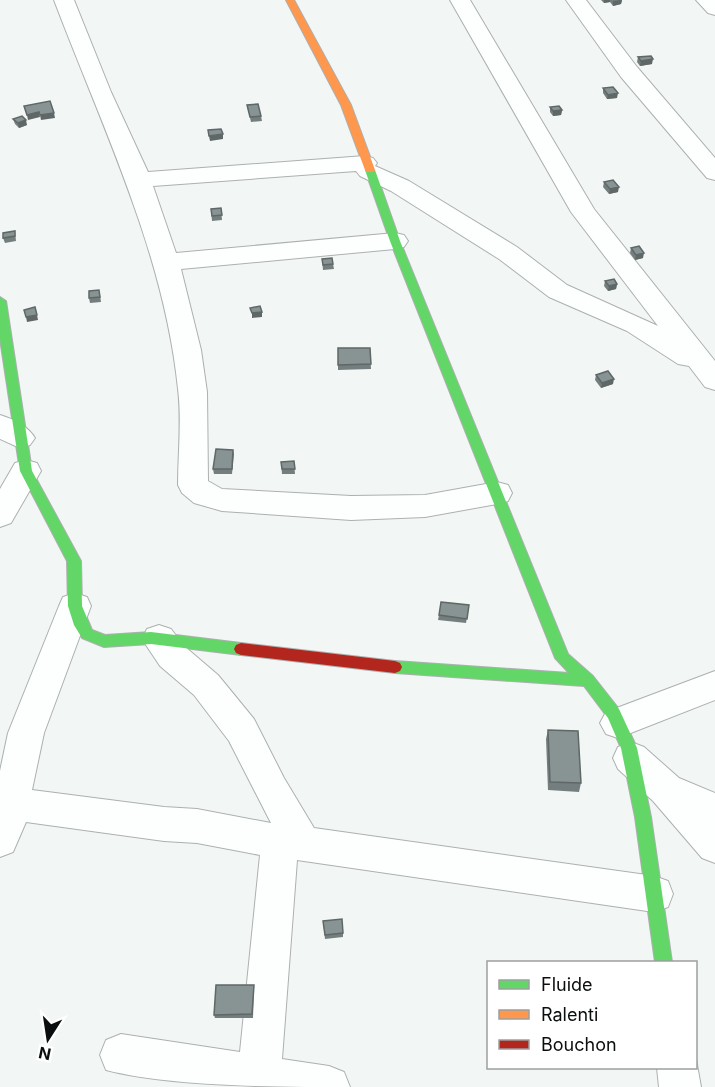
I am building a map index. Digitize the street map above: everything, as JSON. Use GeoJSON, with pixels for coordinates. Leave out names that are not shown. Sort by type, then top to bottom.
{"type":"FeatureCollection","features":[{"type":"Feature","properties":{"kind":"street"},"geometry":{"type":"LineString","coordinates":[[64,0],[100,92],[139,180],[166,262],[187,350],[193,392],[193,485],[197,490],[222,500],[351,508],[425,506],[497,493]]}},
{"type":"Feature","properties":{"kind":"street"},"geometry":{"type":"LineString","coordinates":[[290,0],[346,105],[395,242],[562,658],[588,680],[618,723],[631,758],[643,817],[664,961]]}},
{"type":"Feature","properties":{"kind":"street"},"geometry":{"type":"LineString","coordinates":[[460,0],[583,212],[710,373]]}},
{"type":"Feature","properties":{"kind":"street"},"geometry":{"type":"LineString","coordinates":[[576,0],[629,72],[715,173]]}},
{"type":"Feature","properties":{"kind":"street"},"geometry":{"type":"LineString","coordinates":[[706,0],[715,9]]}},
{"type":"Feature","properties":{"kind":"street"},"geometry":{"type":"LineString","coordinates":[[139,180],[367,167],[508,253],[558,291],[637,325],[710,373]]}},
{"type":"Feature","properties":{"kind":"street"},"geometry":{"type":"LineString","coordinates":[[166,262],[395,242]]}},
{"type":"Feature","properties":{"kind":"street"},"geometry":{"type":"LineString","coordinates":[[0,301],[10,431],[26,471],[75,561],[75,606],[81,625],[87,634],[115,642],[159,639],[385,666],[588,680]]}},
{"type":"Feature","properties":{"kind":"street"},"geometry":{"type":"LineString","coordinates":[[0,514],[26,471]]}},
{"type":"Feature","properties":{"kind":"street"},"geometry":{"type":"LineString","coordinates":[[0,840],[7,825],[26,733],[75,606]]}},
{"type":"Feature","properties":{"kind":"street"},"geometry":{"type":"LineString","coordinates":[[159,639],[172,656],[206,685],[242,730],[271,789],[292,843],[259,1077]]}},
{"type":"Feature","properties":{"kind":"street"},"geometry":{"type":"LineString","coordinates":[[618,723],[715,685]]}},
{"type":"Feature","properties":{"kind":"street"},"geometry":{"type":"LineString","coordinates":[[631,758],[666,790],[715,846]]}},
{"type":"Feature","properties":{"kind":"street"},"geometry":{"type":"LineString","coordinates":[[666,790],[715,810]]}},
{"type":"Feature","properties":{"kind":"street"},"geometry":{"type":"LineString","coordinates":[[11,804],[164,824],[197,825],[292,843],[654,894]]}},
{"type":"Feature","properties":{"kind":"street"},"geometry":{"type":"LineString","coordinates":[[121,1055],[328,1087]]}},
{"type":"Feature","properties":{"kind":"street"},"geometry":{"type":"LineString","coordinates":[[678,1069],[680,1087]]}},
{"type":"Feature","properties":{"kind":"building"},"geometry":{"type":"Polygon","coordinates":[[[651,56],[653,59],[641,61],[638,57],[651,56]]]}},
{"type":"Feature","properties":{"kind":"building"},"geometry":{"type":"Polygon","coordinates":[[[613,87],[618,93],[608,95],[603,88],[613,87]]]}},
{"type":"Feature","properties":{"kind":"building"},"geometry":{"type":"Polygon","coordinates":[[[50,101],[54,113],[40,115],[39,112],[27,115],[24,106],[50,101]]]}},
{"type":"Feature","properties":{"kind":"building"},"geometry":{"type":"Polygon","coordinates":[[[258,104],[261,116],[250,117],[247,105],[258,104]]]}},
{"type":"Feature","properties":{"kind":"building"},"geometry":{"type":"Polygon","coordinates":[[[559,106],[562,110],[553,111],[550,107],[559,106]]]}},
{"type":"Feature","properties":{"kind":"building"},"geometry":{"type":"Polygon","coordinates":[[[22,116],[26,120],[18,123],[13,119],[22,116]]]}},
{"type":"Feature","properties":{"kind":"building"},"geometry":{"type":"Polygon","coordinates":[[[221,129],[223,134],[209,136],[208,130],[221,129]]]}},
{"type":"Feature","properties":{"kind":"building"},"geometry":{"type":"Polygon","coordinates":[[[613,180],[619,187],[610,189],[604,182],[613,180]]]}},
{"type":"Feature","properties":{"kind":"building"},"geometry":{"type":"Polygon","coordinates":[[[221,208],[222,215],[212,216],[211,209],[221,208]]]}},
{"type":"Feature","properties":{"kind":"building"},"geometry":{"type":"Polygon","coordinates":[[[15,231],[15,236],[3,238],[3,233],[15,231]]]}},
{"type":"Feature","properties":{"kind":"building"},"geometry":{"type":"Polygon","coordinates":[[[639,246],[644,253],[636,255],[631,248],[639,246]]]}},
{"type":"Feature","properties":{"kind":"building"},"geometry":{"type":"Polygon","coordinates":[[[332,258],[333,264],[323,265],[322,259],[332,258]]]}},
{"type":"Feature","properties":{"kind":"building"},"geometry":{"type":"Polygon","coordinates":[[[614,279],[617,284],[609,286],[605,281],[614,279]]]}},
{"type":"Feature","properties":{"kind":"building"},"geometry":{"type":"Polygon","coordinates":[[[99,290],[100,297],[89,298],[89,291],[99,290]]]}},
{"type":"Feature","properties":{"kind":"building"},"geometry":{"type":"Polygon","coordinates":[[[260,306],[262,312],[252,313],[250,308],[260,306]]]}},
{"type":"Feature","properties":{"kind":"building"},"geometry":{"type":"Polygon","coordinates":[[[35,307],[37,315],[26,317],[24,310],[35,307]]]}},
{"type":"Feature","properties":{"kind":"building"},"geometry":{"type":"Polygon","coordinates":[[[338,348],[370,348],[371,364],[338,365],[338,348]]]}},
{"type":"Feature","properties":{"kind":"building"},"geometry":{"type":"Polygon","coordinates":[[[608,371],[614,379],[602,383],[596,375],[608,371]]]}},
{"type":"Feature","properties":{"kind":"building"},"geometry":{"type":"Polygon","coordinates":[[[216,449],[233,450],[232,469],[213,469],[216,449]]]}},
{"type":"Feature","properties":{"kind":"building"},"geometry":{"type":"Polygon","coordinates":[[[294,461],[295,469],[282,469],[281,462],[294,461]]]}},
{"type":"Feature","properties":{"kind":"building"},"geometry":{"type":"Polygon","coordinates":[[[441,602],[469,605],[467,619],[439,615],[441,602]]]}},
{"type":"Feature","properties":{"kind":"building"},"geometry":{"type":"Polygon","coordinates":[[[548,730],[578,731],[581,783],[550,782],[548,730]]]}},
{"type":"Feature","properties":{"kind":"building"},"geometry":{"type":"Polygon","coordinates":[[[342,919],[343,933],[325,935],[323,921],[342,919]]]}},
{"type":"Feature","properties":{"kind":"building"},"geometry":{"type":"Polygon","coordinates":[[[216,985],[254,985],[252,1014],[214,1015],[216,985]]]}},
{"type":"Feature","properties":{"kind":"traffic: fast"},"geometry":{"type":"LineString","coordinates":[[370,170],[395,241],[562,658],[588,680],[614,714],[629,748],[643,817],[664,961]]}},
{"type":"Feature","properties":{"kind":"traffic: fast"},"geometry":{"type":"LineString","coordinates":[[0,301],[26,471],[74,561],[75,606],[81,625],[87,634],[104,641],[151,638],[241,649]]}},
{"type":"Feature","properties":{"kind":"traffic: fast"},"geometry":{"type":"LineString","coordinates":[[395,667],[588,680]]}},
{"type":"Feature","properties":{"kind":"traffic: slow"},"geometry":{"type":"LineString","coordinates":[[290,0],[346,105],[370,170]]}},
{"type":"Feature","properties":{"kind":"traffic: jam"},"geometry":{"type":"LineString","coordinates":[[241,649],[395,667]]}}]}
